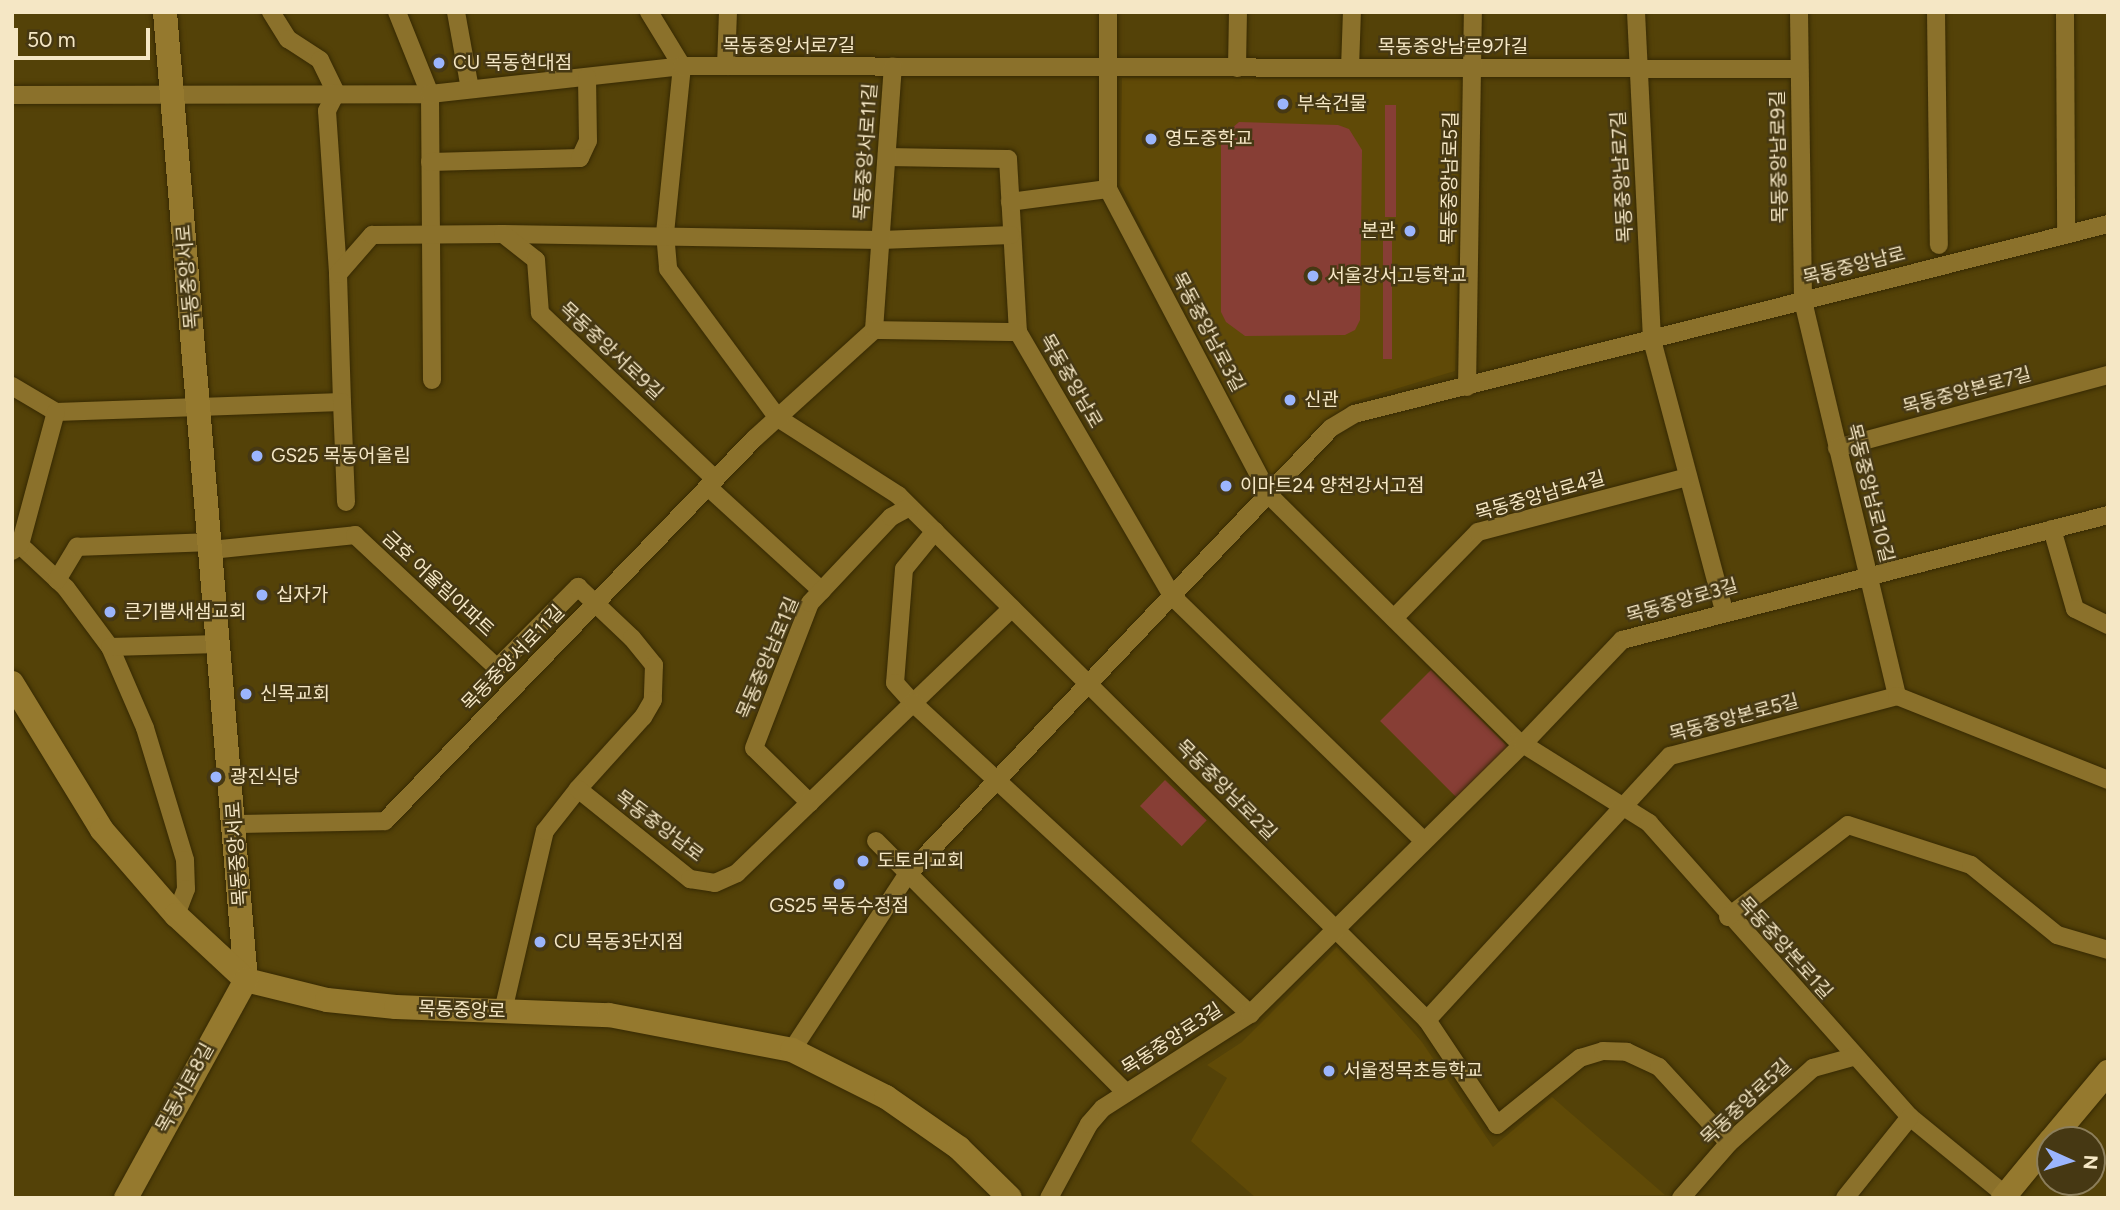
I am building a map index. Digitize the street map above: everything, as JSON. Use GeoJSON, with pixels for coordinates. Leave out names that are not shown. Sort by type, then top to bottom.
{"type":"FeatureCollection","features":[{"type":"Feature","properties":{"kind":"street","name":"목동중앙서로"},"geometry":{"type":"LineString","coordinates":[[166,12],[247,980]]}},
{"type":"Feature","properties":{"kind":"street"},"geometry":{"type":"LineString","coordinates":[[271,12],[288,39],[320,60],[335,93],[327,111],[338,274],[346,502]]}},
{"type":"Feature","properties":{"kind":"street"},"geometry":{"type":"LineString","coordinates":[[397,12],[430,94],[432,380]]}},
{"type":"Feature","properties":{"kind":"street"},"geometry":{"type":"LineString","coordinates":[[456,12],[470,89]]}},
{"type":"Feature","properties":{"kind":"street"},"geometry":{"type":"LineString","coordinates":[[649,12],[682,66],[665,233],[668,269],[778,418],[910,507],[1088,683]]}},
{"type":"Feature","properties":{"kind":"street"},"geometry":{"type":"LineString","coordinates":[[726,66],[728,12]]}},
{"type":"Feature","properties":{"kind":"street","name":"목동중앙남로3길"},"geometry":{"type":"LineString","coordinates":[[1108,12],[1108,189],[1270,496]]}},
{"type":"Feature","properties":{"kind":"street"},"geometry":{"type":"LineString","coordinates":[[1237,68],[1238,12]]}},
{"type":"Feature","properties":{"kind":"street"},"geometry":{"type":"LineString","coordinates":[[1350,68],[1352,12]]}},
{"type":"Feature","properties":{"kind":"street","name":"목동중앙남로5길"},"geometry":{"type":"LineString","coordinates":[[1467,387],[1473,12]]}},
{"type":"Feature","properties":{"kind":"street","name":"목동중앙남로7길"},"geometry":{"type":"LineString","coordinates":[[1636,12],[1652,340]]}},
{"type":"Feature","properties":{"kind":"street","name":"목동중앙남로9길"},"geometry":{"type":"LineString","coordinates":[[1799,12],[1803,301]]}},
{"type":"Feature","properties":{"kind":"street"},"geometry":{"type":"LineString","coordinates":[[1936,12],[1939,245]]}},
{"type":"Feature","properties":{"kind":"street"},"geometry":{"type":"LineString","coordinates":[[2065,12],[2066,234]]}},
{"type":"Feature","properties":{"kind":"street","name":"목동중앙서로7길"},"geometry":{"type":"LineString","coordinates":[[12,95],[430,94],[682,66],[1108,67]]}},
{"type":"Feature","properties":{"kind":"street","name":"목동중앙서로11길"},"geometry":{"type":"LineString","coordinates":[[234,824],[386,821],[712,483],[874,330],[893,67]]}},
{"type":"Feature","properties":{"kind":"street","name":"목동중앙남로9가길"},"geometry":{"type":"LineString","coordinates":[[1108,67],[1798,69]]}},
{"type":"Feature","properties":{"kind":"street"},"geometry":{"type":"LineString","coordinates":[[430,162],[580,158],[588,141],[587,77]]}},
{"type":"Feature","properties":{"kind":"street","name":"목동중앙남로"},"geometry":{"type":"LineString","coordinates":[[887,157],[1008,159],[1018,332],[1172,596],[1424,841]]}},
{"type":"Feature","properties":{"kind":"street"},"geometry":{"type":"LineString","coordinates":[[1010,202],[1108,189]]}},
{"type":"Feature","properties":{"kind":"street","name":"목동중앙남로"},"geometry":{"type":"LineString","coordinates":[[792,1050],[906,875],[1270,496],[1331,428],[1354,414],[2108,223]]}},
{"type":"Feature","properties":{"kind":"street","name":"목동중앙서로11길"},"geometry":{"type":"LineString","coordinates":[[503,234],[665,233],[881,240]]}},
{"type":"Feature","properties":{"kind":"street"},"geometry":{"type":"LineString","coordinates":[[338,274],[372,235],[503,234]]}},
{"type":"Feature","properties":{"kind":"street","name":"목동중앙서로9길"},"geometry":{"type":"LineString","coordinates":[[503,234],[536,260],[540,313],[712,483]]}},
{"type":"Feature","properties":{"kind":"street"},"geometry":{"type":"LineString","coordinates":[[881,240],[1012,234]]}},
{"type":"Feature","properties":{"kind":"street","name":"목동중앙남로10길"},"geometry":{"type":"LineString","coordinates":[[1803,301],[1897,696]]}},
{"type":"Feature","properties":{"kind":"street"},"geometry":{"type":"LineString","coordinates":[[874,330],[1018,332]]}},
{"type":"Feature","properties":{"kind":"street"},"geometry":{"type":"LineString","coordinates":[[1652,340],[1724,610]]}},
{"type":"Feature","properties":{"kind":"street","name":"목동중앙본로7길"},"geometry":{"type":"LineString","coordinates":[[1837,448],[2108,375]]}},
{"type":"Feature","properties":{"kind":"street"},"geometry":{"type":"LineString","coordinates":[[12,386],[56,412],[342,402]]}},
{"type":"Feature","properties":{"kind":"street"},"geometry":{"type":"LineString","coordinates":[[56,412],[16,548],[57,580],[110,647],[145,728],[185,860],[186,890],[176,915]]}},
{"type":"Feature","properties":{"kind":"street","name":"목동중앙남로4길"},"geometry":{"type":"LineString","coordinates":[[1394,618],[1478,532],[1688,477]]}},
{"type":"Feature","properties":{"kind":"street","name":"목동중앙남로1길"},"geometry":{"type":"LineString","coordinates":[[712,483],[822,591]]}},
{"type":"Feature","properties":{"kind":"street"},"geometry":{"type":"LineString","coordinates":[[1270,496],[1523,744]]}},
{"type":"Feature","properties":{"kind":"street","name":"목동중앙남로1길"},"geometry":{"type":"LineString","coordinates":[[810,803],[754,748],[810,603],[891,517],[910,507]]}},
{"type":"Feature","properties":{"kind":"street","name":"목동중앙로3길"},"geometry":{"type":"LineString","coordinates":[[1049,1198],[1089,1124],[1126,1093],[1250,1014],[1523,744],[1622,640],[1724,610],[2108,515]]}},
{"type":"Feature","properties":{"kind":"street"},"geometry":{"type":"LineString","coordinates":[[2052,529],[2075,609],[2108,625]]}},
{"type":"Feature","properties":{"kind":"street"},"geometry":{"type":"LineString","coordinates":[[935,531],[904,569],[895,683],[912,703],[995,781],[1250,1014]]}},
{"type":"Feature","properties":{"kind":"street","name":"금호 어울림아파트"},"geometry":{"type":"LineString","coordinates":[[211,546],[355,535],[497,668],[578,587],[594,604]]}},
{"type":"Feature","properties":{"kind":"street"},"geometry":{"type":"LineString","coordinates":[[57,580],[77,547],[211,546]]}},
{"type":"Feature","properties":{"kind":"street"},"geometry":{"type":"LineString","coordinates":[[503,1011],[545,831],[578,789],[643,718],[653,700],[653,665],[632,638],[594,604]]}},
{"type":"Feature","properties":{"kind":"street"},"geometry":{"type":"LineString","coordinates":[[912,703],[1012,608]]}},
{"type":"Feature","properties":{"kind":"street"},"geometry":{"type":"LineString","coordinates":[[110,647],[219,645]]}},
{"type":"Feature","properties":{"kind":"street","name":"목동중앙로"},"geometry":{"type":"LineString","coordinates":[[12,683],[102,830],[176,915],[247,980],[327,1000],[609,1015],[792,1050],[886,1097],[959,1149],[1010,1198]]}},
{"type":"Feature","properties":{"kind":"street","name":"목동중앙남로2길"},"geometry":{"type":"LineString","coordinates":[[1088,683],[1335,927]]}},
{"type":"Feature","properties":{"kind":"street"},"geometry":{"type":"LineString","coordinates":[[1897,696],[2108,780]]}},
{"type":"Feature","properties":{"kind":"street","name":"목동중앙본로5길"},"geometry":{"type":"LineString","coordinates":[[1427,1020],[1627,807],[1670,756],[1897,696]]}},
{"type":"Feature","properties":{"kind":"street","name":"목동중앙남로"},"geometry":{"type":"LineString","coordinates":[[578,789],[690,879],[715,883],[737,873],[912,703]]}},
{"type":"Feature","properties":{"kind":"street","name":"목동중앙본로1길"},"geometry":{"type":"LineString","coordinates":[[1523,744],[1649,823],[1728,917],[1910,1117],[2006,1197]]}},
{"type":"Feature","properties":{"kind":"street"},"geometry":{"type":"LineString","coordinates":[[1728,917],[1848,825],[1971,865],[2057,935],[2108,950]]}},
{"type":"Feature","properties":{"kind":"street"},"geometry":{"type":"LineString","coordinates":[[876,841],[906,875],[1126,1093]]}},
{"type":"Feature","properties":{"kind":"street"},"geometry":{"type":"LineString","coordinates":[[1335,927],[1427,1020],[1497,1125],[1580,1058],[1603,1051],[1627,1052],[1659,1068],[1729,1143]]}},
{"type":"Feature","properties":{"kind":"street","name":"목동서로8길"},"geometry":{"type":"LineString","coordinates":[[126,1198],[247,980]]}},
{"type":"Feature","properties":{"kind":"street","name":"목동중앙로5길"},"geometry":{"type":"LineString","coordinates":[[1681,1198],[1729,1143],[1813,1068],[1853,1057]]}},
{"type":"Feature","properties":{"kind":"street"},"geometry":{"type":"LineString","coordinates":[[2062,1126],[2108,1072]]}},
{"type":"Feature","properties":{"kind":"street"},"geometry":{"type":"LineString","coordinates":[[1845,1198],[1910,1117]]}},
{"type":"Feature","properties":{"kind":"street"},"geometry":{"type":"LineString","coordinates":[[2006,1197],[2036,1158]]}},
{"type":"Feature","properties":{"kind":"shaded area","name":"서울강서고등학교"},"geometry":{"type":"Polygon","coordinates":[[[1122,78],[1464,80],[1455,371],[1352,402],[1311,436],[1273,481],[1120,185],[1122,78]]]}},
{"type":"Feature","properties":{"kind":"shaded area"},"geometry":{"type":"Polygon","coordinates":[[[1385,105],[1396,105],[1396,217],[1385,217],[1385,105]]]}},
{"type":"Feature","properties":{"kind":"shaded area"},"geometry":{"type":"Polygon","coordinates":[[[1239,122],[1338,125],[1349,129],[1362,150],[1360,320],[1355,330],[1345,335],[1245,336],[1226,322],[1221,312],[1221,146],[1223,136],[1239,122]]]}},
{"type":"Feature","properties":{"kind":"shaded area"},"geometry":{"type":"Polygon","coordinates":[[[1383,241],[1392,241],[1392,359],[1383,359],[1383,241]]]}},
{"type":"Feature","properties":{"kind":"shaded area"},"geometry":{"type":"Polygon","coordinates":[[[1431,670],[1509,748],[1458,799],[1380,721],[1431,670]]]}},
{"type":"Feature","properties":{"kind":"shaded area"},"geometry":{"type":"Polygon","coordinates":[[[1165,780],[1207,820],[1182,846],[1140,806],[1165,780]]]}},
{"type":"Feature","properties":{"kind":"shaded area","name":"서울정목초등학교"},"geometry":{"type":"Polygon","coordinates":[[[1337,947],[1422,1042],[1493,1147],[1552,1097],[1665,1195],[1256,1198],[1191,1141],[1227,1078],[1207,1065],[1242,1042],[1337,947]]]}},
{"type":"Feature","properties":{"kind":"place","name":"CU 목동현대점"},"geometry":{"type":"Point","coordinates":[439,63]}},
{"type":"Feature","properties":{"kind":"place","name":"부속건물"},"geometry":{"type":"Point","coordinates":[1283,104]}},
{"type":"Feature","properties":{"kind":"place","name":"영도중학교"},"geometry":{"type":"Point","coordinates":[1151,139]}},
{"type":"Feature","properties":{"kind":"place","name":"본관"},"geometry":{"type":"Point","coordinates":[1410,231]}},
{"type":"Feature","properties":{"kind":"place","name":"서울강서고등학교"},"geometry":{"type":"Point","coordinates":[1313,276]}},
{"type":"Feature","properties":{"kind":"place","name":"신관"},"geometry":{"type":"Point","coordinates":[1290,400]}},
{"type":"Feature","properties":{"kind":"place","name":"GS25 목동어울림"},"geometry":{"type":"Point","coordinates":[257,456]}},
{"type":"Feature","properties":{"kind":"place","name":"이마트24 양천강서고점"},"geometry":{"type":"Point","coordinates":[1226,486]}},
{"type":"Feature","properties":{"kind":"place","name":"십자가"},"geometry":{"type":"Point","coordinates":[262,595]}},
{"type":"Feature","properties":{"kind":"place","name":"큰기쁨새샘교회"},"geometry":{"type":"Point","coordinates":[110,612]}},
{"type":"Feature","properties":{"kind":"place","name":"신목교회"},"geometry":{"type":"Point","coordinates":[246,694]}},
{"type":"Feature","properties":{"kind":"place","name":"광진식당"},"geometry":{"type":"Point","coordinates":[216,777]}},
{"type":"Feature","properties":{"kind":"place","name":"도토리교회"},"geometry":{"type":"Point","coordinates":[863,861]}},
{"type":"Feature","properties":{"kind":"place","name":"GS25 목동수정점"},"geometry":{"type":"Point","coordinates":[839,884]}},
{"type":"Feature","properties":{"kind":"place","name":"CU 목동3단지점"},"geometry":{"type":"Point","coordinates":[540,942]}},
{"type":"Feature","properties":{"kind":"place","name":"서울정목초등학교"},"geometry":{"type":"Point","coordinates":[1329,1071]}}]}
